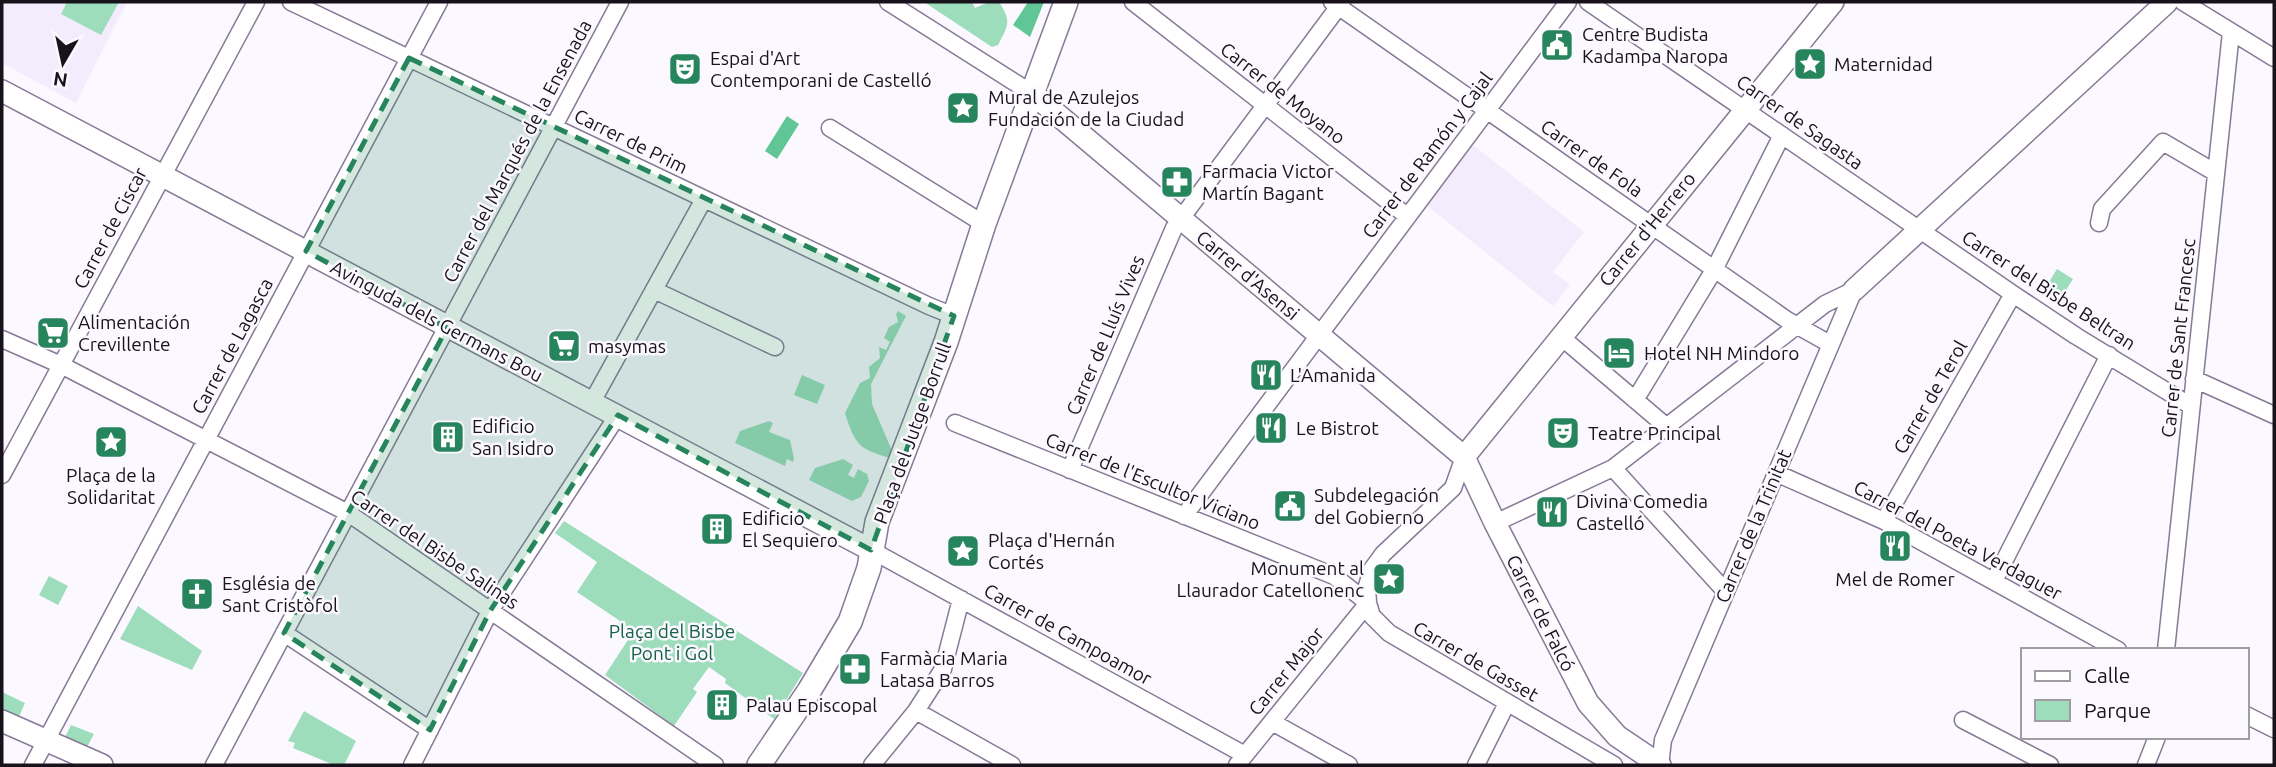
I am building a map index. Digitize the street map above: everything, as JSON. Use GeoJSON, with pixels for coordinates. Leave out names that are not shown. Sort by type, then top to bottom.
{"type":"FeatureCollection","features":[{"type":"Feature","properties":{"kind":"main road","name":"Plaça del Jutge Borrull"},"geometry":{"type":"LineString","coordinates":[[759,765],[809,691],[850,622],[869,568],[877,522],[1066,2]]}},
{"type":"Feature","properties":{"kind":"street","name":"Carrer de Ciscar"},"geometry":{"type":"LineString","coordinates":[[2,475],[257,2]]}},
{"type":"Feature","properties":{"kind":"street","name":"Carrer de Prim"},"geometry":{"type":"LineString","coordinates":[[291,2],[954,316]]}},
{"type":"Feature","properties":{"kind":"street","name":"Carrer de Lagasca"},"geometry":{"type":"LineString","coordinates":[[33,765],[439,2]]}},
{"type":"Feature","properties":{"kind":"street","name":"Carrer del Marqués de la Ensenada"},"geometry":{"type":"LineString","coordinates":[[214,765],[620,2]]}},
{"type":"Feature","properties":{"kind":"street"},"geometry":{"type":"LineString","coordinates":[[888,2],[1033,94]]}},
{"type":"Feature","properties":{"kind":"street","name":"Carrer de Moyano"},"geometry":{"type":"LineString","coordinates":[[1133,2],[1407,216]]}},
{"type":"Feature","properties":{"kind":"street","name":"Carrer de Ramón y Cajal"},"geometry":{"type":"LineString","coordinates":[[1184,516],[1568,2]]}},
{"type":"Feature","properties":{"kind":"street","name":"Carrer de Sagasta"},"geometry":{"type":"LineString","coordinates":[[1588,2],[1919,230]]}},
{"type":"Feature","properties":{"kind":"street","name":"Carrer d'Herrero"},"geometry":{"type":"LineString","coordinates":[[1464,457],[1833,2]]}},
{"type":"Feature","properties":{"kind":"street","name":"Carrer de la Trinitat"},"geometry":{"type":"LineString","coordinates":[[1495,523],[1613,468],[1825,304],[1854,290],[2167,2]]}},
{"type":"Feature","properties":{"kind":"street"},"geometry":{"type":"LineString","coordinates":[[2183,2],[2274,58]]}},
{"type":"Feature","properties":{"kind":"street","name":"Carrer de Lluís Vives"},"geometry":{"type":"LineString","coordinates":[[1070,470],[1174,228],[1338,3]]}},
{"type":"Feature","properties":{"kind":"street","name":"Carrer de Fola"},"geometry":{"type":"LineString","coordinates":[[1338,3],[1796,327],[1830,344]]}},
{"type":"Feature","properties":{"kind":"street","name":"Carrer de Sant Francesc"},"geometry":{"type":"LineString","coordinates":[[2166,648],[2231,32]]}},
{"type":"Feature","properties":{"kind":"street","name":"Avinguda dels Germans Bou"},"geometry":{"type":"LineString","coordinates":[[2,91],[446,328],[618,415],[871,550]]}},
{"type":"Feature","properties":{"kind":"street","name":"Carrer d'Asensi"},"geometry":{"type":"LineString","coordinates":[[1033,94],[1464,457]]}},
{"type":"Feature","properties":{"kind":"street"},"geometry":{"type":"LineString","coordinates":[[830,128],[984,225]]}},
{"type":"Feature","properties":{"kind":"street"},"geometry":{"type":"LineString","coordinates":[[1635,400],[1714,270],[1782,135]]}},
{"type":"Feature","properties":{"kind":"street"},"geometry":{"type":"LineString","coordinates":[[2099,223],[2102,209],[2163,142],[2216,173]]}},
{"type":"Feature","properties":{"kind":"street"},"geometry":{"type":"LineString","coordinates":[[592,402],[704,199]]}},
{"type":"Feature","properties":{"kind":"street","name":"Carrer del Bisbe Beltran"},"geometry":{"type":"LineString","coordinates":[[1919,230],[2013,294],[2191,406]]}},
{"type":"Feature","properties":{"kind":"street"},"geometry":{"type":"LineString","coordinates":[[654,290],[775,347]]}},
{"type":"Feature","properties":{"kind":"street","name":"Carrer de la Trinitat"},"geometry":{"type":"LineString","coordinates":[[1660,765],[1663,740],[1854,290]]}},
{"type":"Feature","properties":{"kind":"street","name":"Carrer de Terol"},"geometry":{"type":"LineString","coordinates":[[1884,521],[2013,294]]}},
{"type":"Feature","properties":{"kind":"street"},"geometry":{"type":"LineString","coordinates":[[1560,336],[1667,427]]}},
{"type":"Feature","properties":{"kind":"street","name":"Carrer del Bisbe Salinas"},"geometry":{"type":"LineString","coordinates":[[2,339],[61,365],[348,513],[715,765]]}},
{"type":"Feature","properties":{"kind":"street"},"geometry":{"type":"LineString","coordinates":[[1994,581],[2109,355]]}},
{"type":"Feature","properties":{"kind":"street"},"geometry":{"type":"LineString","coordinates":[[2194,379],[2274,415]]}},
{"type":"Feature","properties":{"kind":"street"},"geometry":{"type":"LineString","coordinates":[[412,765],[490,611],[618,415]]}},
{"type":"Feature","properties":{"kind":"street","name":"Carrer de l'Escultor Viciano"},"geometry":{"type":"LineString","coordinates":[[955,424],[1334,576],[1368,603]]}},
{"type":"Feature","properties":{"kind":"street"},"geometry":{"type":"LineString","coordinates":[[1368,603],[1367,586],[1372,569],[1382,554],[1453,488],[1464,457]]}},
{"type":"Feature","properties":{"kind":"street","name":"Carrer de Falcó"},"geometry":{"type":"LineString","coordinates":[[1464,457],[1588,703],[1616,736],[1660,765]]}},
{"type":"Feature","properties":{"kind":"street"},"geometry":{"type":"LineString","coordinates":[[1613,468],[1726,592]]}},
{"type":"Feature","properties":{"kind":"street","name":"Carrer del Poeta Verdaguer"},"geometry":{"type":"LineString","coordinates":[[1776,473],[1884,521],[2114,648]]}},
{"type":"Feature","properties":{"kind":"street","name":"Carrer de Campoamor"},"geometry":{"type":"LineString","coordinates":[[871,550],[1241,760]]}},
{"type":"Feature","properties":{"kind":"street"},"geometry":{"type":"LineString","coordinates":[[872,765],[916,711],[943,669],[961,599]]}},
{"type":"Feature","properties":{"kind":"street","name":"Carrer de Gasset"},"geometry":{"type":"LineString","coordinates":[[1368,603],[1372,616],[1389,634],[1614,765]]}},
{"type":"Feature","properties":{"kind":"street","name":"Carrer Major"},"geometry":{"type":"LineString","coordinates":[[1241,760],[1368,603]]}},
{"type":"Feature","properties":{"kind":"street"},"geometry":{"type":"LineString","coordinates":[[284,633],[430,730]]}},
{"type":"Feature","properties":{"kind":"street"},"geometry":{"type":"LineString","coordinates":[[1476,765],[1507,703]]}},
{"type":"Feature","properties":{"kind":"street"},"geometry":{"type":"LineString","coordinates":[[916,711],[1012,765]]}},
{"type":"Feature","properties":{"kind":"street"},"geometry":{"type":"LineString","coordinates":[[2248,717],[2274,729]]}},
{"type":"Feature","properties":{"kind":"street"},"geometry":{"type":"LineString","coordinates":[[1963,720],[2050,765]]}},
{"type":"Feature","properties":{"kind":"street"},"geometry":{"type":"LineString","coordinates":[[2,721],[102,765]]}},
{"type":"Feature","properties":{"kind":"street"},"geometry":{"type":"LineString","coordinates":[[1272,722],[1349,765]]}},
{"type":"Feature","properties":{"kind":"street"},"geometry":{"type":"LineString","coordinates":[[2146,765],[2156,739]]}},
{"type":"Feature","properties":{"kind":"highlighted area"},"geometry":{"type":"Polygon","coordinates":[[[409,58],[954,316],[871,550],[618,415],[490,611],[430,730],[284,633],[447,328],[306,251],[409,58]]]}},
{"type":"Feature","properties":{"kind":"shaded area"},"geometry":{"type":"Polygon","coordinates":[[[2,2],[127,2],[76,103],[2,63],[2,2]]]}},
{"type":"Feature","properties":{"kind":"shaded area"},"geometry":{"type":"Polygon","coordinates":[[[1028,2],[1044,2],[1030,37],[1013,25],[1028,2]]]}},
{"type":"Feature","properties":{"kind":"shaded area"},"geometry":{"type":"Polygon","coordinates":[[[787,116],[799,124],[777,159],[765,151],[787,116]]]}},
{"type":"Feature","properties":{"kind":"shaded area"},"geometry":{"type":"Polygon","coordinates":[[[1472,144],[1584,232],[1553,272],[1570,285],[1553,306],[1425,204],[1472,144]]]}},
{"type":"Feature","properties":{"kind":"green space"},"geometry":{"type":"Polygon","coordinates":[[[67,2],[119,2],[101,35],[61,14],[67,2]]]}},
{"type":"Feature","properties":{"kind":"green space"},"geometry":{"type":"Polygon","coordinates":[[[972,2],[975,8],[989,2],[999,2],[1006,14],[1007,24],[998,45],[992,47],[927,4],[972,2]]]}},
{"type":"Feature","properties":{"kind":"green space"},"geometry":{"type":"Polygon","coordinates":[[[2057,269],[2073,279],[2063,295],[2047,285],[2057,269]]]}},
{"type":"Feature","properties":{"kind":"green space"},"geometry":{"type":"Polygon","coordinates":[[[898,311],[906,316],[871,384],[872,404],[896,460],[862,446],[853,434],[845,413],[860,383],[870,378],[869,367],[880,358],[879,347],[886,350],[890,342],[884,338],[889,327],[898,322],[898,311]]]}},
{"type":"Feature","properties":{"kind":"green space"},"geometry":{"type":"Polygon","coordinates":[[[802,375],[825,385],[817,404],[794,395],[802,375]]]}},
{"type":"Feature","properties":{"kind":"green space"},"geometry":{"type":"Polygon","coordinates":[[[769,421],[773,423],[769,432],[790,440],[794,459],[793,462],[787,459],[785,466],[735,443],[740,431],[769,421]]]}},
{"type":"Feature","properties":{"kind":"green space"},"geometry":{"type":"Polygon","coordinates":[[[843,459],[853,465],[848,475],[854,478],[858,469],[867,474],[869,481],[861,497],[852,501],[809,480],[815,468],[843,459]]]}},
{"type":"Feature","properties":{"kind":"green space","name":"Plaça del Bisbe Pont i Gol"},"geometry":{"type":"Polygon","coordinates":[[[564,521],[803,673],[774,719],[725,683],[726,679],[709,667],[693,689],[697,692],[674,726],[605,675],[628,640],[615,630],[620,621],[577,592],[597,562],[555,533],[564,521]]]}},
{"type":"Feature","properties":{"kind":"green space"},"geometry":{"type":"Polygon","coordinates":[[[49,576],[68,586],[58,605],[39,595],[49,576]]]}},
{"type":"Feature","properties":{"kind":"green space"},"geometry":{"type":"Polygon","coordinates":[[[138,606],[202,651],[192,670],[120,639],[138,606]]]}},
{"type":"Feature","properties":{"kind":"green space"},"geometry":{"type":"Polygon","coordinates":[[[2,692],[25,703],[18,719],[2,712],[2,692]]]}},
{"type":"Feature","properties":{"kind":"green space"},"geometry":{"type":"Polygon","coordinates":[[[304,711],[356,741],[344,765],[334,765],[293,748],[295,743],[288,741],[304,711]]]}},
{"type":"Feature","properties":{"kind":"green space"},"geometry":{"type":"Polygon","coordinates":[[[71,725],[94,734],[86,749],[65,737],[71,725]]]}},
{"type":"Feature","properties":{"kind":"place","name":"Centre Budista Kadampa Naropa"},"geometry":{"type":"Point","coordinates":[1557,45]}},
{"type":"Feature","properties":{"kind":"place","name":"Maternidad"},"geometry":{"type":"Point","coordinates":[1810,64]}},
{"type":"Feature","properties":{"kind":"place","name":"Espai d'Art Contemporani de Castelló"},"geometry":{"type":"Point","coordinates":[685,69]}},
{"type":"Feature","properties":{"kind":"place","name":"Mural de Azulejos Fundación de la Ciudad"},"geometry":{"type":"Point","coordinates":[963,108]}},
{"type":"Feature","properties":{"kind":"place","name":"Farmacia Victor Martín Bagant"},"geometry":{"type":"Point","coordinates":[1177,182]}},
{"type":"Feature","properties":{"kind":"place","name":"Alimentación Crevillente"},"geometry":{"type":"Point","coordinates":[53,333]}},
{"type":"Feature","properties":{"kind":"place","name":"masymas"},"geometry":{"type":"Point","coordinates":[564,346]}},
{"type":"Feature","properties":{"kind":"place","name":"Hotel NH Mindoro"},"geometry":{"type":"Point","coordinates":[1619,353]}},
{"type":"Feature","properties":{"kind":"place","name":"L'Amanida"},"geometry":{"type":"Point","coordinates":[1266,375]}},
{"type":"Feature","properties":{"kind":"place","name":"Le Bistrot"},"geometry":{"type":"Point","coordinates":[1271,428]}},
{"type":"Feature","properties":{"kind":"place","name":"Teatre Principal"},"geometry":{"type":"Point","coordinates":[1563,433]}},
{"type":"Feature","properties":{"kind":"place","name":"Edificio San Isidro"},"geometry":{"type":"Point","coordinates":[448,437]}},
{"type":"Feature","properties":{"kind":"place","name":"Plaça de la Solidaritat"},"geometry":{"type":"Point","coordinates":[111,442]}},
{"type":"Feature","properties":{"kind":"place","name":"Subdelegación del Gobierno"},"geometry":{"type":"Point","coordinates":[1290,506]}},
{"type":"Feature","properties":{"kind":"place","name":"Divina Comedia Castelló"},"geometry":{"type":"Point","coordinates":[1552,512]}},
{"type":"Feature","properties":{"kind":"place","name":"Edificio El Sequiero"},"geometry":{"type":"Point","coordinates":[717,529]}},
{"type":"Feature","properties":{"kind":"place","name":"Mel de Romer"},"geometry":{"type":"Point","coordinates":[1895,546]}},
{"type":"Feature","properties":{"kind":"place","name":"Plaça d'Hernán Cortés"},"geometry":{"type":"Point","coordinates":[963,551]}},
{"type":"Feature","properties":{"kind":"place","name":"Monument al Llaurador Catellonenc"},"geometry":{"type":"Point","coordinates":[1389,579]}},
{"type":"Feature","properties":{"kind":"place","name":"Església de Sant Cristòfol"},"geometry":{"type":"Point","coordinates":[197,594]}},
{"type":"Feature","properties":{"kind":"place","name":"Farmàcia Maria Latasa Barros"},"geometry":{"type":"Point","coordinates":[855,669]}},
{"type":"Feature","properties":{"kind":"place","name":"Palau Episcopal"},"geometry":{"type":"Point","coordinates":[722,705]}}]}
